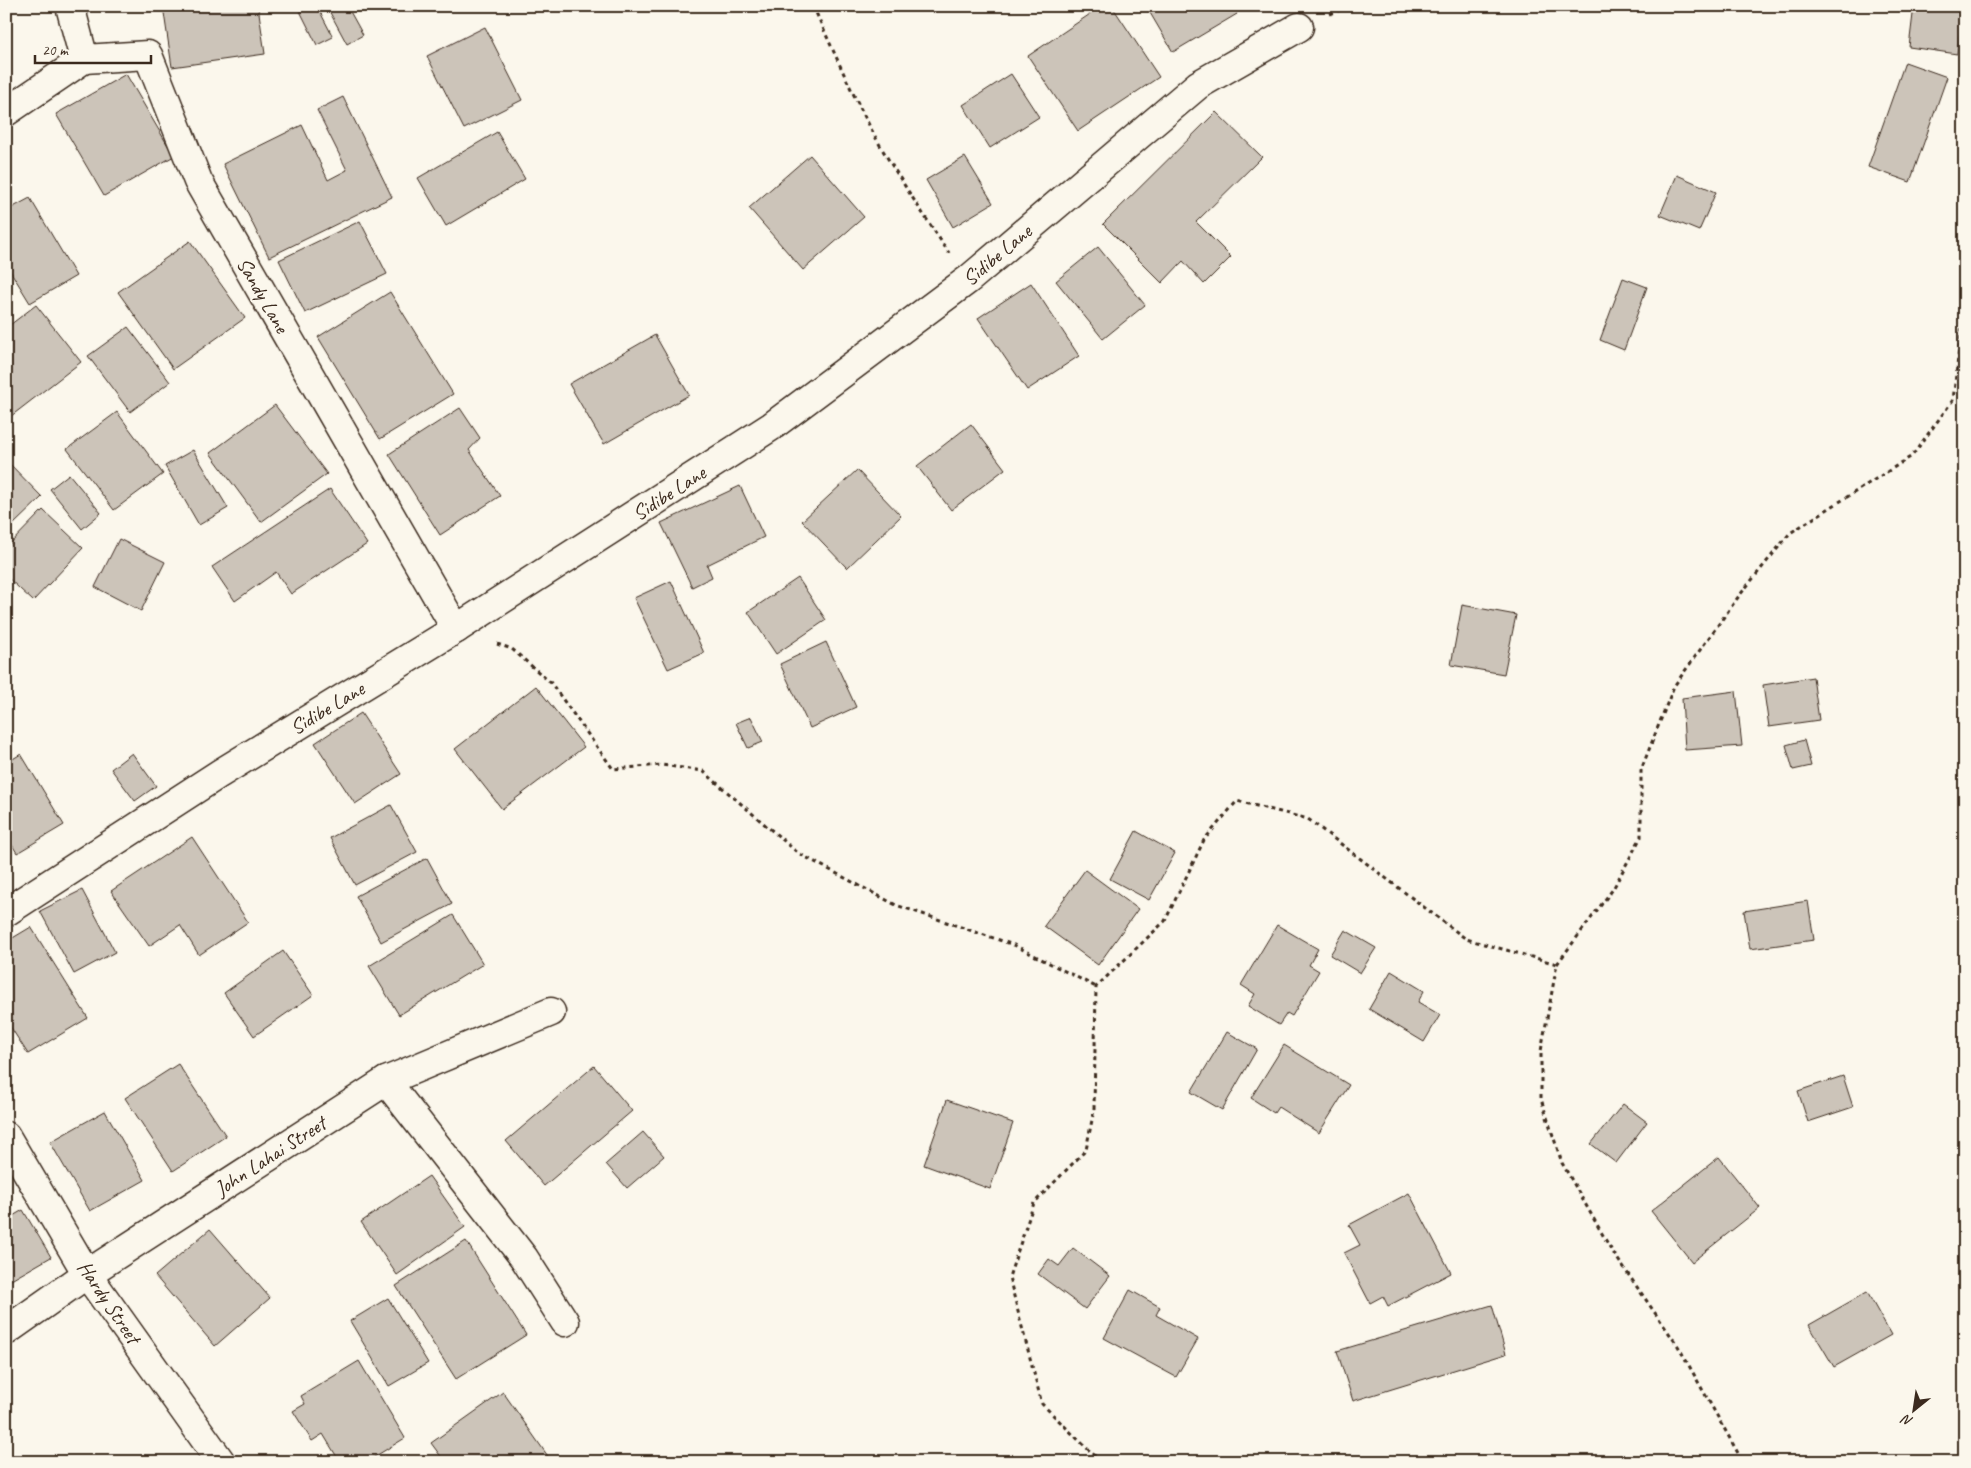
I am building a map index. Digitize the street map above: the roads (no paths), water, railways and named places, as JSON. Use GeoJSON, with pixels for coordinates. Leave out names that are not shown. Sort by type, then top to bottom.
{"type":"FeatureCollection","features":[{"type":"Feature","properties":{"kind":"street"},"geometry":{"type":"LineString","coordinates":[[6,112],[84,59],[70,6]]}},
{"type":"Feature","properties":{"kind":"street","name":"Sidibe Lane"},"geometry":{"type":"LineString","coordinates":[[6,912],[219,774],[456,629],[772,426],[968,279],[1198,85],[1299,27]]}},
{"type":"Feature","properties":{"kind":"street","name":"Sandy Lane"},"geometry":{"type":"LineString","coordinates":[[84,59],[148,55],[198,181],[456,629]]}},
{"type":"Feature","properties":{"kind":"street","name":"John Lahai Street"},"geometry":{"type":"LineString","coordinates":[[6,1331],[88,1274],[386,1081],[551,1012]]}},
{"type":"Feature","properties":{"kind":"street"},"geometry":{"type":"LineString","coordinates":[[386,1081],[524,1258],[565,1322]]}},
{"type":"Feature","properties":{"kind":"street","name":"Hardy Street"},"geometry":{"type":"LineString","coordinates":[[6,1136],[88,1274],[221,1462]]}}]}
